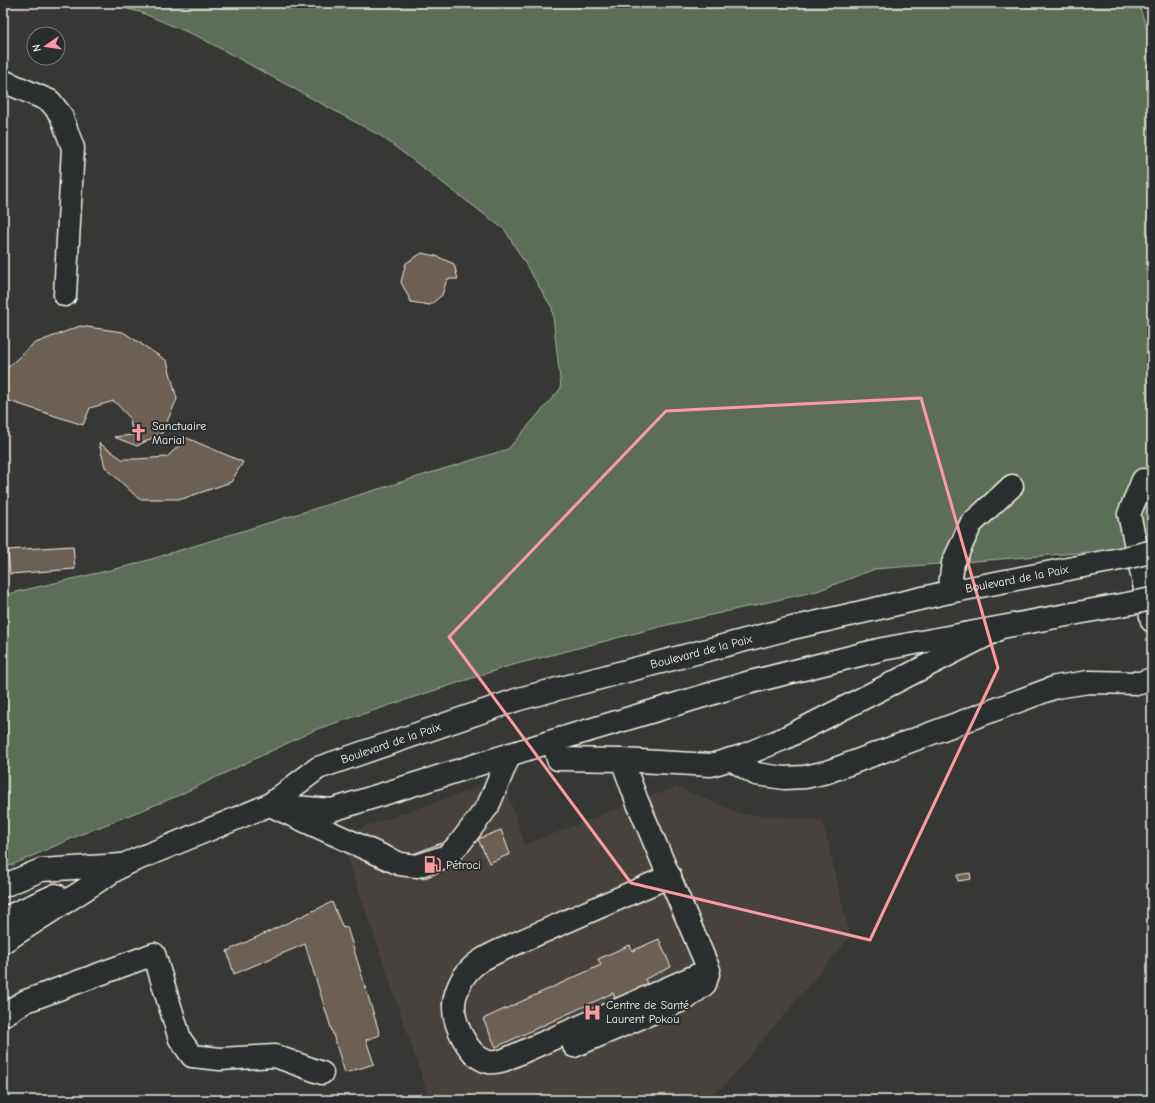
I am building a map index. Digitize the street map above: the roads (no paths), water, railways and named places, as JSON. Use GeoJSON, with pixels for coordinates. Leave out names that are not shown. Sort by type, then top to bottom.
{"type":"FeatureCollection","features":[{"type":"Feature","properties":{"kind":"main road"},"geometry":{"type":"LineString","coordinates":[[3,81],[50,101],[61,115],[73,148],[65,295]]}},
{"type":"Feature","properties":{"kind":"main road"},"geometry":{"type":"LineString","coordinates":[[1144,480],[1129,514],[1152,621]]}},
{"type":"Feature","properties":{"kind":"main road"},"geometry":{"type":"LineString","coordinates":[[949,592],[953,563],[971,524],[1012,486]]}},
{"type":"Feature","properties":{"kind":"main road","name":"Boulevard de la Paix"},"geometry":{"type":"LineString","coordinates":[[123,865],[270,805],[318,768],[519,699],[788,629],[949,592],[1151,552]]}},
{"type":"Feature","properties":{"kind":"main road","name":"Boulevard de la Paix"},"geometry":{"type":"LineString","coordinates":[[270,805],[332,810],[510,754],[746,683],[884,649],[1145,601]]}},
{"type":"Feature","properties":{"kind":"main road"},"geometry":{"type":"LineString","coordinates":[[553,741],[558,759],[622,760],[711,765],[742,756],[786,738],[1003,627]]}},
{"type":"Feature","properties":{"kind":"main road"},"geometry":{"type":"LineString","coordinates":[[731,759],[756,774],[784,778],[805,777],[827,772],[1056,687],[1089,682],[1140,683],[1152,680]]}},
{"type":"Feature","properties":{"kind":"main road"},"geometry":{"type":"LineString","coordinates":[[270,805],[400,864],[417,866],[447,856],[460,843],[488,806],[510,754]]}},
{"type":"Feature","properties":{"kind":"main road"},"geometry":{"type":"LineString","coordinates":[[622,760],[637,800],[670,876],[709,970],[504,1060],[489,1062],[476,1056],[466,1045],[458,1027],[454,1006],[458,989],[465,974],[478,961],[670,876]]}},
{"type":"Feature","properties":{"kind":"main road"},"geometry":{"type":"LineString","coordinates":[[3,886],[41,870],[123,865]]}},
{"type":"Feature","properties":{"kind":"main road"},"geometry":{"type":"LineString","coordinates":[[3,918],[123,865]]}},
{"type":"Feature","properties":{"kind":"main road"},"geometry":{"type":"LineString","coordinates":[[3,942],[123,865]]}},
{"type":"Feature","properties":{"kind":"main road"},"geometry":{"type":"LineString","coordinates":[[3,1015],[26,1001],[154,954],[180,1039],[192,1056],[220,1059],[275,1056],[322,1072]]}},
{"type":"Feature","properties":{"kind":"place","name":"Sanctuaire Marial"},"geometry":{"type":"Point","coordinates":[139,433]}},
{"type":"Feature","properties":{"kind":"place","name":"Pétroci"},"geometry":{"type":"Point","coordinates":[433,865]}},
{"type":"Feature","properties":{"kind":"place","name":"Centre de Santé Laurent Pokou"},"geometry":{"type":"Point","coordinates":[593,1012]}}]}
